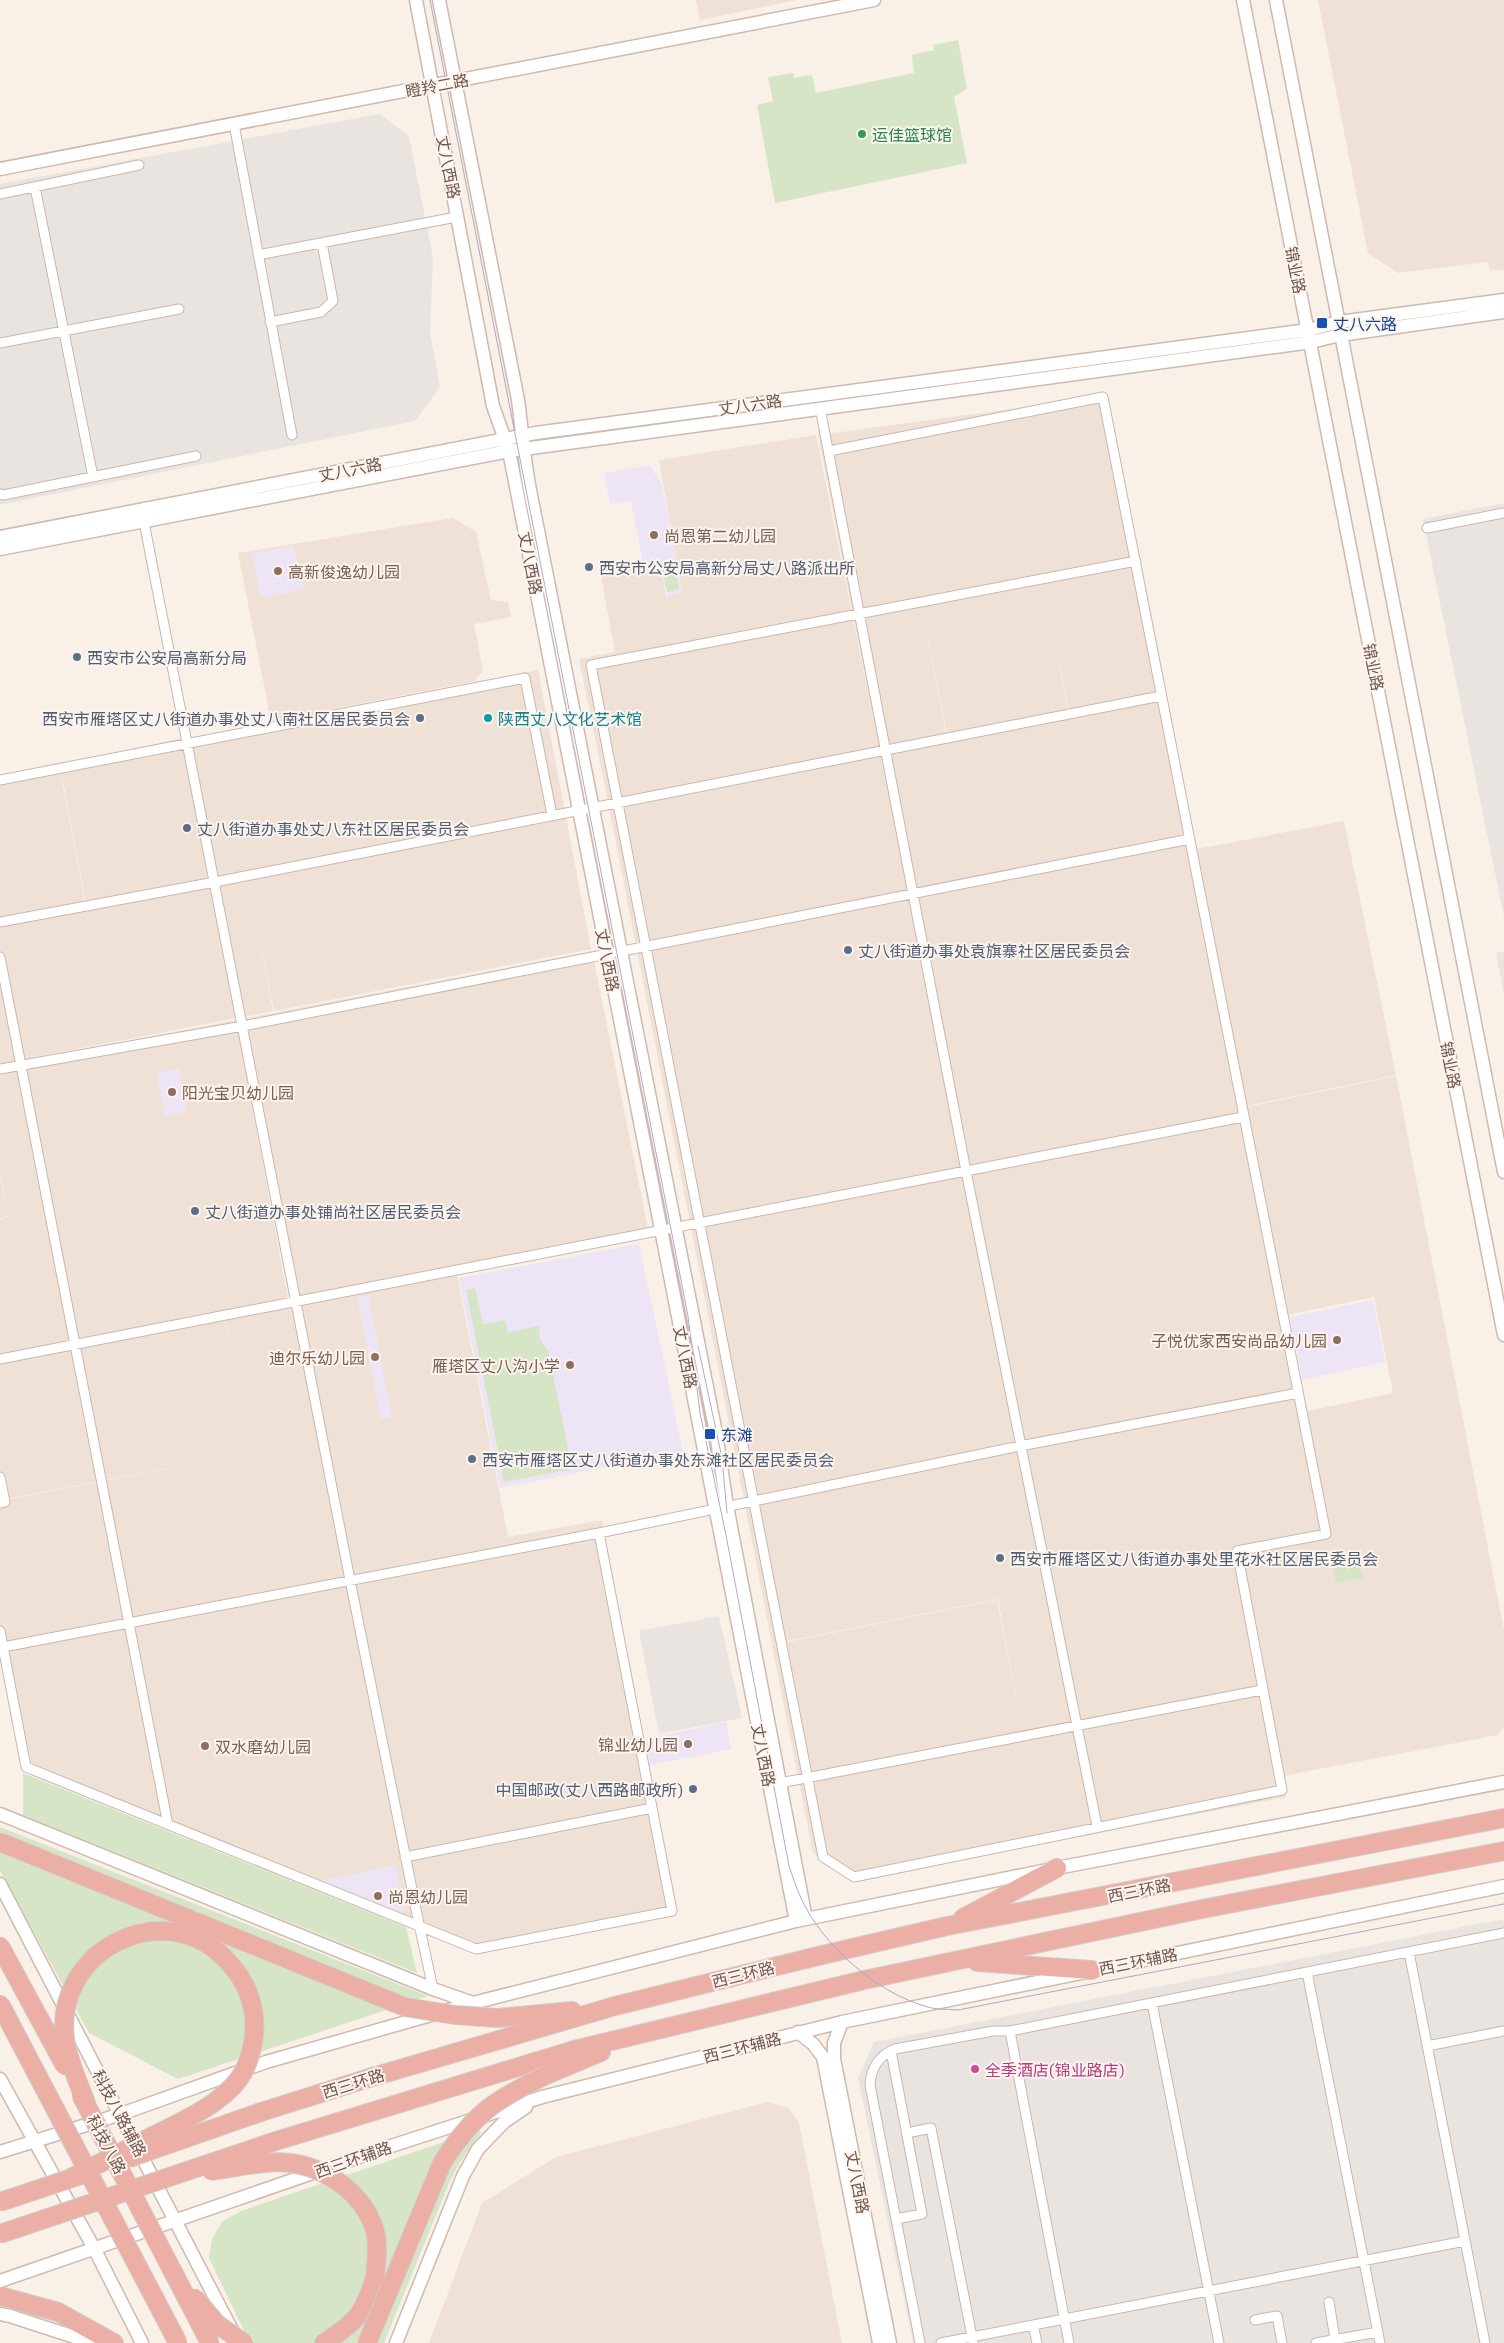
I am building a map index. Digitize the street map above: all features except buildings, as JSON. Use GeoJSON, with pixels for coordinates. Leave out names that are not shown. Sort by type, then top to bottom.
{"type":"FeatureCollection","features":[{"type":"Feature","properties":{"kind":"highway","name":"西三环路"},"geometry":{"type":"LineString","coordinates":[[0,2202],[261,2112],[615,2006],[947,1926],[1504,1818]]}},
{"type":"Feature","properties":{"kind":"highway"},"geometry":{"type":"LineString","coordinates":[[0,1842],[405,2007],[455,2015],[498,2018],[615,2006]]}},
{"type":"Feature","properties":{"kind":"highway","name":"西三环路"},"geometry":{"type":"LineString","coordinates":[[0,2234],[276,2141],[574,2050],[954,1960],[1202,1909],[1504,1851]]}},
{"type":"Feature","properties":{"kind":"highway"},"geometry":{"type":"LineString","coordinates":[[947,1926],[1058,1868]]}},
{"type":"Feature","properties":{"kind":"highway"},"geometry":{"type":"LineString","coordinates":[[71,2178],[215,2103],[239,2078],[253,2047],[255,2020],[252,2002],[245,1984],[221,1953],[207,1942],[190,1935],[169,1931],[148,1931],[133,1935],[109,1946],[84,1966],[70,1992],[65,2028],[66,2045],[87,2106]]}},
{"type":"Feature","properties":{"kind":"highway","name":"科技八路"},"geometry":{"type":"LineString","coordinates":[[0,1946],[87,2106],[210,2343]]}},
{"type":"Feature","properties":{"kind":"highway"},"geometry":{"type":"LineString","coordinates":[[954,1960],[1092,1970]]}},
{"type":"Feature","properties":{"kind":"highway","name":"科技八路"},"geometry":{"type":"LineString","coordinates":[[0,2004],[178,2343]]}},
{"type":"Feature","properties":{"kind":"highway"},"geometry":{"type":"LineString","coordinates":[[367,2343],[442,2163],[458,2138],[482,2112],[507,2095],[546,2075],[656,2030]]}},
{"type":"Feature","properties":{"kind":"highway"},"geometry":{"type":"LineString","coordinates":[[170,2176],[272,2163],[290,2163],[312,2168],[336,2179],[352,2193],[365,2212],[375,2232],[377,2254],[375,2277],[367,2304],[354,2322],[324,2343]]}},
{"type":"Feature","properties":{"kind":"highway"},"geometry":{"type":"LineString","coordinates":[[177,2277],[217,2324],[244,2343]]}},
{"type":"Feature","properties":{"kind":"highway"},"geometry":{"type":"LineString","coordinates":[[0,2296],[58,2312],[114,2343]]}},
{"type":"Feature","properties":{"kind":"main road","name":"丈八西路"},"geometry":{"type":"LineString","coordinates":[[416,0],[493,406],[507,445],[661,1229],[780,1783],[801,1920]]}},
{"type":"Feature","properties":{"kind":"main road","name":"丈八西路"},"geometry":{"type":"LineString","coordinates":[[439,0],[523,436],[522,449],[716,1433],[722,1507],[801,1920]]}},
{"type":"Feature","properties":{"kind":"main road","name":"瞪羚二路"},"geometry":{"type":"LineString","coordinates":[[0,169],[874,0]]}},
{"type":"Feature","properties":{"kind":"main road","name":"锦业路"},"geometry":{"type":"LineString","coordinates":[[1242,0],[1504,1335]]}},
{"type":"Feature","properties":{"kind":"main road","name":"锦业路"},"geometry":{"type":"LineString","coordinates":[[1276,0],[1504,1172]]}},
{"type":"Feature","properties":{"kind":"main road","name":"丈八六路"},"geometry":{"type":"LineString","coordinates":[[0,537],[507,445],[522,449],[820,408],[1309,336],[1339,322],[1504,300]]}},
{"type":"Feature","properties":{"kind":"main road","name":"丈八六路"},"geometry":{"type":"LineString","coordinates":[[0,549],[144,522],[507,445],[523,436],[1309,336],[1340,335],[1504,312]]}},
{"type":"Feature","properties":{"kind":"main road"},"geometry":{"type":"LineString","coordinates":[[0,2152],[121,2114],[266,2062],[473,2003],[801,1920],[1058,1868],[1504,1782]]}},
{"type":"Feature","properties":{"kind":"main road"},"geometry":{"type":"LineString","coordinates":[[0,1814],[433,1989],[473,2003]]}},
{"type":"Feature","properties":{"kind":"main road","name":"科技八路辅路"},"geometry":{"type":"LineString","coordinates":[[0,1884],[239,2343]]}},
{"type":"Feature","properties":{"kind":"main road","name":"西三环辅路"},"geometry":{"type":"LineString","coordinates":[[0,2281],[384,2148],[542,2098],[842,2022],[1504,1886]]}},
{"type":"Feature","properties":{"kind":"main road","name":"丈八西路"},"geometry":{"type":"LineString","coordinates":[[842,2022],[834,2043],[834,2059],[890,2343]]}},
{"type":"Feature","properties":{"kind":"main road","name":"丈八西路"},"geometry":{"type":"LineString","coordinates":[[798,2032],[813,2044],[823,2057],[879,2343]]}},
{"type":"Feature","properties":{"kind":"main road"},"geometry":{"type":"LineString","coordinates":[[0,2079],[33,2143],[94,2250],[142,2343]]}},
{"type":"Feature","properties":{"kind":"main road"},"geometry":{"type":"LineString","coordinates":[[396,2343],[463,2176],[478,2149],[504,2122],[542,2098]]}},
{"type":"Feature","properties":{"kind":"main road"},"geometry":{"type":"LineString","coordinates":[[0,2314],[19,2318],[93,2343]]}},
{"type":"Feature","properties":{"kind":"street"},"geometry":{"type":"LineString","coordinates":[[234,124],[292,436]]}},
{"type":"Feature","properties":{"kind":"street"},"geometry":{"type":"LineString","coordinates":[[0,194],[139,165]]}},
{"type":"Feature","properties":{"kind":"street"},"geometry":{"type":"LineString","coordinates":[[35,187],[93,477]]}},
{"type":"Feature","properties":{"kind":"street"},"geometry":{"type":"LineString","coordinates":[[258,255],[452,218]]}},
{"type":"Feature","properties":{"kind":"street"},"geometry":{"type":"LineString","coordinates":[[270,322],[321,312],[333,301],[322,243]]}},
{"type":"Feature","properties":{"kind":"street"},"geometry":{"type":"LineString","coordinates":[[0,343],[178,309]]}},
{"type":"Feature","properties":{"kind":"street"},"geometry":{"type":"LineString","coordinates":[[829,452],[1103,397],[1136,561],[1243,1117],[1326,1534],[1236,1551],[1282,1790],[1097,1826],[854,1877],[823,1856],[591,665],[1136,561]]}},
{"type":"Feature","properties":{"kind":"street"},"geometry":{"type":"LineString","coordinates":[[820,408],[858,615],[966,1170],[1097,1826]]}},
{"type":"Feature","properties":{"kind":"street"},"geometry":{"type":"LineString","coordinates":[[0,494],[4,495],[196,456]]}},
{"type":"Feature","properties":{"kind":"street"},"geometry":{"type":"LineString","coordinates":[[1427,528],[1504,513]]}},
{"type":"Feature","properties":{"kind":"street"},"geometry":{"type":"LineString","coordinates":[[144,522],[350,1580],[418,1924],[433,1989]]}},
{"type":"Feature","properties":{"kind":"street"},"geometry":{"type":"LineString","coordinates":[[0,780],[526,678],[552,815]]}},
{"type":"Feature","properties":{"kind":"street"},"geometry":{"type":"LineString","coordinates":[[0,922],[215,882],[1161,696]]}},
{"type":"Feature","properties":{"kind":"street"},"geometry":{"type":"LineString","coordinates":[[0,1069],[243,1026],[1190,839]]}},
{"type":"Feature","properties":{"kind":"street"},"geometry":{"type":"LineString","coordinates":[[0,957],[168,1825]]}},
{"type":"Feature","properties":{"kind":"street"},"geometry":{"type":"LineString","coordinates":[[0,1359],[297,1303],[661,1229],[1243,1117]]}},
{"type":"Feature","properties":{"kind":"street"},"geometry":{"type":"LineString","coordinates":[[3,1647],[599,1533],[1020,1446],[1298,1393]]}},
{"type":"Feature","properties":{"kind":"street"},"geometry":{"type":"LineString","coordinates":[[0,1477],[5,1502],[0,1503]]}},
{"type":"Feature","properties":{"kind":"street"},"geometry":{"type":"LineString","coordinates":[[0,1632],[26,1767],[476,1949],[672,1911],[599,1533]]}},
{"type":"Feature","properties":{"kind":"street"},"geometry":{"type":"LineString","coordinates":[[780,1783],[1262,1690]]}},
{"type":"Feature","properties":{"kind":"street"},"geometry":{"type":"LineString","coordinates":[[405,1857],[652,1808]]}},
{"type":"Feature","properties":{"kind":"street"},"geometry":{"type":"LineString","coordinates":[[920,2343],[870,2085],[870,2073],[881,2057],[891,2051],[993,2031],[1010,2031],[1504,1933]]}},
{"type":"Feature","properties":{"kind":"street"},"geometry":{"type":"LineString","coordinates":[[1409,1952],[1485,2343]]}},
{"type":"Feature","properties":{"kind":"street"},"geometry":{"type":"LineString","coordinates":[[1307,1972],[1380,2343]]}},
{"type":"Feature","properties":{"kind":"street"},"geometry":{"type":"LineString","coordinates":[[1152,2003],[1219,2343]]}},
{"type":"Feature","properties":{"kind":"street"},"geometry":{"type":"LineString","coordinates":[[1010,2031],[1069,2343]]}},
{"type":"Feature","properties":{"kind":"street"},"geometry":{"type":"LineString","coordinates":[[1427,2046],[1504,2031]]}},
{"type":"Feature","properties":{"kind":"street"},"geometry":{"type":"LineString","coordinates":[[891,2051],[922,2214],[896,2219]]}},
{"type":"Feature","properties":{"kind":"street"},"geometry":{"type":"LineString","coordinates":[[906,2133],[931,2128],[972,2340]]}},
{"type":"Feature","properties":{"kind":"street"},"geometry":{"type":"LineString","coordinates":[[942,2343],[972,2340],[1034,2325],[1465,2241]]}},
{"type":"Feature","properties":{"kind":"street"},"geometry":{"type":"LineString","coordinates":[[1329,2302],[1336,2339]]}},
{"type":"Feature","properties":{"kind":"street"},"geometry":{"type":"LineString","coordinates":[[1255,2320],[1277,2316],[1282,2343]]}},
{"type":"Feature","properties":{"kind":"street"},"geometry":{"type":"LineString","coordinates":[[1034,2325],[1037,2343]]}},
{"type":"Feature","properties":{"kind":"street"},"geometry":{"type":"LineString","coordinates":[[1316,2343],[1378,2332]]}},
{"type":"Feature","properties":{"kind":"shaded area"},"geometry":{"type":"Polygon","coordinates":[[[696,0],[797,0],[700,20],[696,0]]]}},
{"type":"Feature","properties":{"kind":"shaded area"},"geometry":{"type":"Polygon","coordinates":[[[1318,0],[1504,0],[1504,270],[1490,270],[1488,262],[1398,273],[1368,253],[1318,0]]]}},
{"type":"Feature","properties":{"kind":"shaded area"},"geometry":{"type":"Polygon","coordinates":[[[379,114],[409,136],[433,258],[430,333],[440,387],[415,421],[0,505],[0,184],[379,114]]]}},
{"type":"Feature","properties":{"kind":"shaded area"},"geometry":{"type":"Polygon","coordinates":[[[1106,396],[1164,693],[1069,711],[1052,628],[1068,711],[947,734],[920,600],[946,734],[879,748],[818,435],[1106,396]]]}},
{"type":"Feature","properties":{"kind":"shaded area"},"geometry":{"type":"Polygon","coordinates":[[[816,435],[879,748],[608,801],[579,659],[615,652],[600,571],[642,563],[643,569],[661,567],[666,597],[682,593],[659,460],[816,435]]]}},
{"type":"Feature","properties":{"kind":"shaded area","name":"尚恩第二幼儿园"},"geometry":{"type":"Polygon","coordinates":[[[649,465],[662,484],[682,593],[667,596],[661,566],[644,568],[631,501],[610,504],[604,473],[649,465]]]}},
{"type":"Feature","properties":{"kind":"shaded area"},"geometry":{"type":"Polygon","coordinates":[[[1504,503],[1504,917],[1423,519],[1504,503]]]}},
{"type":"Feature","properties":{"kind":"shaded area"},"geometry":{"type":"Polygon","coordinates":[[[453,518],[476,532],[491,600],[508,602],[511,617],[474,624],[483,671],[475,681],[271,721],[238,553],[453,518]]]}},
{"type":"Feature","properties":{"kind":"shaded area","name":"高新俊逸幼儿园"},"geometry":{"type":"Polygon","coordinates":[[[294,546],[304,589],[261,598],[252,553],[294,546]]]}},
{"type":"Feature","properties":{"kind":"shaded area"},"geometry":{"type":"Polygon","coordinates":[[[538,670],[591,949],[274,1011],[255,917],[273,1011],[0,1064],[0,921],[86,904],[60,765],[181,738],[211,887],[247,880],[212,886],[183,739],[538,670]]]}},
{"type":"Feature","properties":{"kind":"shaded area"},"geometry":{"type":"Polygon","coordinates":[[[1164,694],[1329,1537],[1239,1553],[1265,1688],[1241,1556],[1330,1538],[1307,1411],[1393,1393],[1374,1297],[1287,1315],[1247,1107],[1396,1076],[1504,1630],[1504,1727],[1498,1735],[1283,1776],[1286,1797],[850,1880],[813,1853],[772,1645],[997,1600],[1022,1728],[998,1599],[772,1644],[608,802],[1164,694]]]}},
{"type":"Feature","properties":{"kind":"shaded area"},"geometry":{"type":"Polygon","coordinates":[[[59,765],[85,903],[0,920],[0,776],[59,765]]]}},
{"type":"Feature","properties":{"kind":"shaded area"},"geometry":{"type":"Polygon","coordinates":[[[1344,821],[1396,1075],[1246,1106],[1197,849],[1344,821]]]}},
{"type":"Feature","properties":{"kind":"shaded area"},"geometry":{"type":"Polygon","coordinates":[[[592,951],[648,1229],[456,1269],[508,1537],[602,1520],[676,1914],[476,1954],[22,1771],[0,1655],[0,1501],[248,1453],[0,1500],[0,1219],[9,1217],[0,1218],[0,1177],[7,1209],[0,1172],[0,1065],[236,1020],[288,1299],[223,1313],[231,1351],[224,1314],[290,1301],[237,1020],[592,951]]]}},
{"type":"Feature","properties":{"kind":"shaded area"},"geometry":{"type":"Polygon","coordinates":[[[1504,951],[1504,995],[1496,953],[1504,951]]]}},
{"type":"Feature","properties":{"kind":"shaded area","name":"阳光宝贝幼儿园"},"geometry":{"type":"Polygon","coordinates":[[[179,1068],[187,1112],[165,1117],[157,1073],[179,1068]]]}},
{"type":"Feature","properties":{"kind":"shaded area","name":"雁塔区丈八沟小学"},"geometry":{"type":"Polygon","coordinates":[[[639,1244],[683,1452],[500,1488],[459,1278],[639,1244]]]}},
{"type":"Feature","properties":{"kind":"shaded area","name":"迪尔乐幼儿园"},"geometry":{"type":"Polygon","coordinates":[[[368,1295],[392,1417],[381,1419],[357,1297],[368,1295]]]}},
{"type":"Feature","properties":{"kind":"shaded area","name":"子悦优家西安尚品幼儿园"},"geometry":{"type":"Polygon","coordinates":[[[1373,1300],[1385,1362],[1302,1380],[1290,1317],[1373,1300]]]}},
{"type":"Feature","properties":{"kind":"shaded area"},"geometry":{"type":"Polygon","coordinates":[[[719,1616],[742,1718],[659,1734],[639,1631],[719,1616]]]}},
{"type":"Feature","properties":{"kind":"shaded area","name":"锦业幼儿园"},"geometry":{"type":"Polygon","coordinates":[[[726,1722],[731,1749],[650,1765],[645,1739],[726,1722]]]}},
{"type":"Feature","properties":{"kind":"shaded area","name":"尚恩幼儿园"},"geometry":{"type":"Polygon","coordinates":[[[395,1865],[405,1910],[392,1912],[321,1881],[395,1865]]]}},
{"type":"Feature","properties":{"kind":"shaded area"},"geometry":{"type":"Polygon","coordinates":[[[1504,1919],[1504,2343],[913,2343],[858,2078],[874,2042],[1504,1919]]]}},
{"type":"Feature","properties":{"kind":"shaded area"},"geometry":{"type":"Polygon","coordinates":[[[768,2102],[789,2108],[799,2123],[842,2343],[429,2343],[482,2203],[556,2157],[768,2102]]]}},
{"type":"Feature","properties":{"kind":"green space","name":"运佳篮球馆"},"geometry":{"type":"Polygon","coordinates":[[[958,40],[967,89],[954,97],[967,163],[775,203],[757,105],[773,101],[768,77],[793,73],[794,78],[812,75],[816,93],[914,73],[912,55],[934,50],[933,45],[958,40]]]}},
{"type":"Feature","properties":{"kind":"green space"},"geometry":{"type":"Polygon","coordinates":[[[675,565],[679,589],[667,592],[662,568],[675,565]]]}},
{"type":"Feature","properties":{"kind":"green space"},"geometry":{"type":"Polygon","coordinates":[[[475,1288],[483,1324],[505,1320],[508,1332],[539,1326],[540,1340],[548,1350],[572,1469],[504,1482],[466,1290],[475,1288]]]}},
{"type":"Feature","properties":{"kind":"green space"},"geometry":{"type":"Polygon","coordinates":[[[1358,1553],[1363,1578],[1336,1583],[1331,1558],[1358,1553]]]}},
{"type":"Feature","properties":{"kind":"green space"},"geometry":{"type":"Polygon","coordinates":[[[23,1773],[406,1927],[417,1973],[23,1815],[23,1773]]]}},
{"type":"Feature","properties":{"kind":"green space"},"geometry":{"type":"Polygon","coordinates":[[[0,1827],[428,1996],[178,2079],[89,2033],[0,1870],[0,1827]]]}},
{"type":"Feature","properties":{"kind":"green space"},"geometry":{"type":"Polygon","coordinates":[[[479,2130],[481,2133],[460,2162],[450,2181],[384,2343],[250,2343],[209,2258],[212,2240],[223,2221],[241,2211],[479,2130]]]}},
{"type":"Feature","properties":{"kind":"tram line"},"geometry":{"type":"LineString","coordinates":[[430,0],[688,1316],[700,1413],[725,1530],[789,1866],[799,1894],[810,1916],[837,1950],[871,1979],[909,2001],[931,2008],[958,2010],[1504,1904]]}},
{"type":"Feature","properties":{"kind":"tram line"},"geometry":{"type":"LineString","coordinates":[[698,1346],[722,1458],[727,1513]]}},
{"type":"Feature","properties":{"kind":"place","name":"运佳篮球馆"},"geometry":{"type":"Point","coordinates":[862,134]}},
{"type":"Feature","properties":{"kind":"place","name":"丈八六路"},"geometry":{"type":"Point","coordinates":[1322,323]}},
{"type":"Feature","properties":{"kind":"place","name":"尚恩第二幼儿园"},"geometry":{"type":"Point","coordinates":[654,535]}},
{"type":"Feature","properties":{"kind":"place","name":"西安市公安局高新分局丈八路派出所"},"geometry":{"type":"Point","coordinates":[589,567]}},
{"type":"Feature","properties":{"kind":"place","name":"高新俊逸幼儿园"},"geometry":{"type":"Point","coordinates":[278,571]}},
{"type":"Feature","properties":{"kind":"place","name":"西安市公安局高新分局"},"geometry":{"type":"Point","coordinates":[77,657]}},
{"type":"Feature","properties":{"kind":"place","name":"西安市雁塔区丈八街道办事处丈八南社区居民委员会"},"geometry":{"type":"Point","coordinates":[420,718]}},
{"type":"Feature","properties":{"kind":"place","name":"陕西丈八文化艺术馆"},"geometry":{"type":"Point","coordinates":[488,718]}},
{"type":"Feature","properties":{"kind":"place","name":"丈八街道办事处丈八东社区居民委员会"},"geometry":{"type":"Point","coordinates":[187,828]}},
{"type":"Feature","properties":{"kind":"place","name":"丈八街道办事处袁旗寨社区居民委员会"},"geometry":{"type":"Point","coordinates":[848,950]}},
{"type":"Feature","properties":{"kind":"place","name":"阳光宝贝幼儿园"},"geometry":{"type":"Point","coordinates":[172,1092]}},
{"type":"Feature","properties":{"kind":"place","name":"丈八街道办事处铺尚社区居民委员会"},"geometry":{"type":"Point","coordinates":[195,1211]}},
{"type":"Feature","properties":{"kind":"place","name":"子悦优家西安尚品幼儿园"},"geometry":{"type":"Point","coordinates":[1337,1340]}},
{"type":"Feature","properties":{"kind":"place","name":"迪尔乐幼儿园"},"geometry":{"type":"Point","coordinates":[375,1357]}},
{"type":"Feature","properties":{"kind":"place","name":"雁塔区丈八沟小学"},"geometry":{"type":"Point","coordinates":[570,1365]}},
{"type":"Feature","properties":{"kind":"place","name":"东滩"},"geometry":{"type":"Point","coordinates":[710,1434]}},
{"type":"Feature","properties":{"kind":"place","name":"西安市雁塔区丈八街道办事处东滩社区居民委员会"},"geometry":{"type":"Point","coordinates":[472,1459]}},
{"type":"Feature","properties":{"kind":"place","name":"西安市雁塔区丈八街道办事处里花水社区居民委员会"},"geometry":{"type":"Point","coordinates":[1000,1558]}},
{"type":"Feature","properties":{"kind":"place","name":"锦业幼儿园"},"geometry":{"type":"Point","coordinates":[688,1744]}},
{"type":"Feature","properties":{"kind":"place","name":"双水磨幼儿园"},"geometry":{"type":"Point","coordinates":[205,1746]}},
{"type":"Feature","properties":{"kind":"place","name":"中国邮政(丈八西路邮政所)"},"geometry":{"type":"Point","coordinates":[693,1789]}},
{"type":"Feature","properties":{"kind":"place","name":"尚恩幼儿园"},"geometry":{"type":"Point","coordinates":[378,1896]}},
{"type":"Feature","properties":{"kind":"place","name":"全季酒店(锦业路店)"},"geometry":{"type":"Point","coordinates":[975,2069]}}]}
